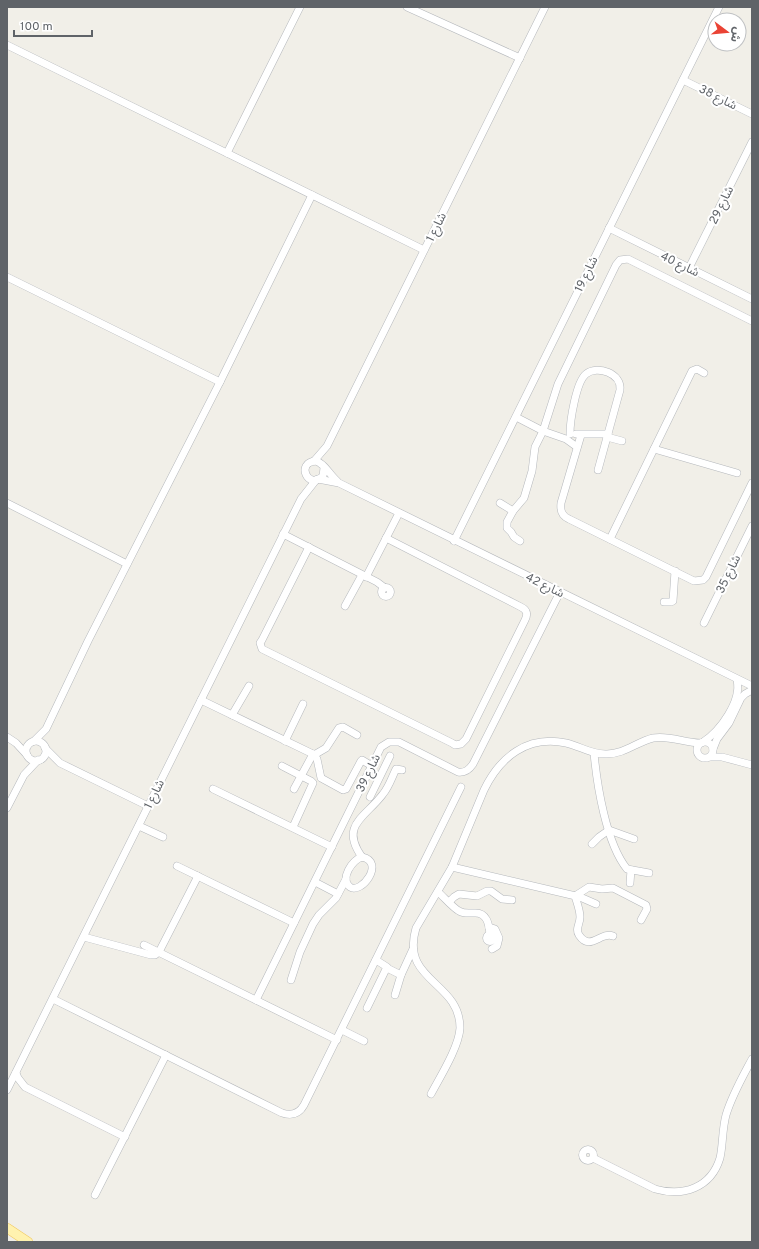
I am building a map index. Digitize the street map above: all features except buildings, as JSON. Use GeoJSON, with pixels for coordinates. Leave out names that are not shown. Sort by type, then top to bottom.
{"type":"FeatureCollection","features":[{"type":"Feature","properties":{"kind":"main road"},"geometry":{"type":"LineString","coordinates":[[7,1228],[28,1242]]}},
{"type":"Feature","properties":{"kind":"street"},"geometry":{"type":"LineString","coordinates":[[227,153],[300,7]]}},
{"type":"Feature","properties":{"kind":"street"},"geometry":{"type":"LineString","coordinates":[[407,7],[520,58]]}},
{"type":"Feature","properties":{"kind":"street","name":"شارع 1"},"geometry":{"type":"LineString","coordinates":[[314,460],[327,446],[545,7]]}},
{"type":"Feature","properties":{"kind":"street","name":"شارع 19"},"geometry":{"type":"LineString","coordinates":[[454,541],[719,7]]}},
{"type":"Feature","properties":{"kind":"street"},"geometry":{"type":"LineString","coordinates":[[7,45],[424,250]]}},
{"type":"Feature","properties":{"kind":"street","name":"شارع 38"},"geometry":{"type":"LineString","coordinates":[[683,80],[752,114]]}},
{"type":"Feature","properties":{"kind":"street","name":"شارع 29"},"geometry":{"type":"LineString","coordinates":[[689,268],[752,142]]}},
{"type":"Feature","properties":{"kind":"street"},"geometry":{"type":"LineString","coordinates":[[24,775],[27,747],[46,729],[312,195]]}},
{"type":"Feature","properties":{"kind":"street","name":"شارع 40"},"geometry":{"type":"LineString","coordinates":[[609,228],[752,299]]}},
{"type":"Feature","properties":{"kind":"street"},"geometry":{"type":"LineString","coordinates":[[520,541],[514,537],[507,526],[507,522],[513,511],[524,498],[532,471],[535,447],[543,431],[558,384],[620,260],[628,259],[752,320]]}},
{"type":"Feature","properties":{"kind":"street"},"geometry":{"type":"LineString","coordinates":[[7,278],[220,382]]}},
{"type":"Feature","properties":{"kind":"street"},"geometry":{"type":"LineString","coordinates":[[610,539],[692,370],[696,369],[704,373]]}},
{"type":"Feature","properties":{"kind":"street"},"geometry":{"type":"LineString","coordinates":[[570,434],[571,418],[581,381],[586,374],[596,370],[614,375],[620,382],[621,386],[598,470]]}},
{"type":"Feature","properties":{"kind":"street"},"geometry":{"type":"LineString","coordinates":[[516,417],[543,431],[563,438],[577,447]]}},
{"type":"Feature","properties":{"kind":"street"},"geometry":{"type":"LineString","coordinates":[[563,438],[570,434],[608,435],[622,441]]}},
{"type":"Feature","properties":{"kind":"street"},"geometry":{"type":"LineString","coordinates":[[581,435],[561,503],[561,511],[566,517],[694,581],[703,580],[706,578],[752,483]]}},
{"type":"Feature","properties":{"kind":"street","name":"شارع 1"},"geometry":{"type":"LineString","coordinates":[[324,467],[327,446]]}},
{"type":"Feature","properties":{"kind":"street"},"geometry":{"type":"LineString","coordinates":[[654,449],[737,473]]}},
{"type":"Feature","properties":{"kind":"street"},"geometry":{"type":"LineString","coordinates":[[314,460],[320,462],[324,467],[323,476],[317,480],[309,479],[306,475],[306,465],[314,460]]}},
{"type":"Feature","properties":{"kind":"street","name":"شارع 42"},"geometry":{"type":"LineString","coordinates":[[324,467],[339,483]]}},
{"type":"Feature","properties":{"kind":"street","name":"شارع 1"},"geometry":{"type":"LineString","coordinates":[[301,499],[306,475]]}},
{"type":"Feature","properties":{"kind":"street","name":"شارع 1"},"geometry":{"type":"LineString","coordinates":[[7,1090],[283,534],[301,499],[317,480]]}},
{"type":"Feature","properties":{"kind":"street","name":"شارع 42"},"geometry":{"type":"LineString","coordinates":[[317,480],[339,483],[454,541],[752,686]]}},
{"type":"Feature","properties":{"kind":"street"},"geometry":{"type":"LineString","coordinates":[[7,503],[127,564]]}},
{"type":"Feature","properties":{"kind":"street"},"geometry":{"type":"LineString","coordinates":[[500,503],[513,511]]}},
{"type":"Feature","properties":{"kind":"street"},"geometry":{"type":"LineString","coordinates":[[345,606],[364,576],[399,513]]}},
{"type":"Feature","properties":{"kind":"street","name":"شارع 35"},"geometry":{"type":"LineString","coordinates":[[704,623],[752,526]]}},
{"type":"Feature","properties":{"kind":"street"},"geometry":{"type":"LineString","coordinates":[[283,534],[385,588]]}},
{"type":"Feature","properties":{"kind":"street"},"geometry":{"type":"LineString","coordinates":[[309,547],[260,643],[262,649],[455,745],[461,744],[466,739],[527,617],[526,611],[521,606],[386,538]]}},
{"type":"Feature","properties":{"kind":"street"},"geometry":{"type":"LineString","coordinates":[[664,602],[673,601],[675,571]]}},
{"type":"Feature","properties":{"kind":"street","name":"شارع 39"},"geometry":{"type":"LineString","coordinates":[[256,1000],[381,747],[389,742],[399,742],[458,772],[465,772],[468,770],[473,764],[560,592]]}},
{"type":"Feature","properties":{"kind":"street"},"geometry":{"type":"LineString","coordinates":[[737,680],[737,696],[724,721],[713,735],[700,745],[698,755],[702,758],[712,752],[718,739],[729,723],[741,698],[752,690]]}},
{"type":"Feature","properties":{"kind":"street"},"geometry":{"type":"LineString","coordinates":[[232,715],[249,686]]}},
{"type":"Feature","properties":{"kind":"street"},"geometry":{"type":"LineString","coordinates":[[201,700],[314,755],[317,759],[321,778],[343,790],[346,789],[360,761],[362,760],[386,765],[399,770],[384,792],[360,818],[354,832],[353,838],[355,845],[362,857],[371,862],[372,872],[365,882],[355,888],[338,894]]}},
{"type":"Feature","properties":{"kind":"street"},"geometry":{"type":"LineString","coordinates":[[285,741],[304,704]]}},
{"type":"Feature","properties":{"kind":"street"},"geometry":{"type":"LineString","coordinates":[[294,789],[314,755],[326,748],[339,728],[343,727],[357,735]]}},
{"type":"Feature","properties":{"kind":"street"},"geometry":{"type":"LineString","coordinates":[[7,808],[24,775],[45,754],[46,729]]}},
{"type":"Feature","properties":{"kind":"street"},"geometry":{"type":"LineString","coordinates":[[9,738],[33,760],[60,763],[148,806]]}},
{"type":"Feature","properties":{"kind":"street"},"geometry":{"type":"LineString","coordinates":[[9,738],[40,742],[60,763]]}},
{"type":"Feature","properties":{"kind":"street"},"geometry":{"type":"LineString","coordinates":[[431,1094],[458,1040],[460,1028],[454,1003],[446,993],[419,967],[413,950],[413,938],[416,928],[452,867],[489,778],[497,767],[507,757],[518,750],[547,741],[567,743],[594,753],[607,754],[616,753],[653,738],[672,738],[700,745],[711,744],[712,752]]}},
{"type":"Feature","properties":{"kind":"street"},"geometry":{"type":"LineString","coordinates":[[712,752],[722,757],[752,765]]}},
{"type":"Feature","properties":{"kind":"street"},"geometry":{"type":"LineString","coordinates":[[594,753],[598,792],[617,853],[626,868],[649,873]]}},
{"type":"Feature","properties":{"kind":"street"},"geometry":{"type":"LineString","coordinates":[[370,797],[390,756]]}},
{"type":"Feature","properties":{"kind":"street"},"geometry":{"type":"LineString","coordinates":[[282,766],[311,781],[314,785],[293,828]]}},
{"type":"Feature","properties":{"kind":"street"},"geometry":{"type":"LineString","coordinates":[[53,999],[282,1113],[287,1115],[292,1114],[302,1109],[462,787]]}},
{"type":"Feature","properties":{"kind":"street"},"geometry":{"type":"LineString","coordinates":[[213,788],[332,847]]}},
{"type":"Feature","properties":{"kind":"street"},"geometry":{"type":"LineString","coordinates":[[139,826],[163,837]]}},
{"type":"Feature","properties":{"kind":"street"},"geometry":{"type":"LineString","coordinates":[[609,830],[634,839]]}},
{"type":"Feature","properties":{"kind":"street"},"geometry":{"type":"LineString","coordinates":[[592,844],[599,836],[609,830]]}},
{"type":"Feature","properties":{"kind":"street"},"geometry":{"type":"LineString","coordinates":[[291,980],[300,952],[313,924],[319,915],[332,903],[346,879],[349,870],[359,858],[362,857]]}},
{"type":"Feature","properties":{"kind":"street"},"geometry":{"type":"LineString","coordinates":[[177,866],[294,923]]}},
{"type":"Feature","properties":{"kind":"street"},"geometry":{"type":"LineString","coordinates":[[452,867],[575,896],[596,904]]}},
{"type":"Feature","properties":{"kind":"street"},"geometry":{"type":"LineString","coordinates":[[630,882],[631,870]]}},
{"type":"Feature","properties":{"kind":"street"},"geometry":{"type":"LineString","coordinates":[[84,937],[150,956],[155,955],[159,952],[198,876]]}},
{"type":"Feature","properties":{"kind":"street"},"geometry":{"type":"LineString","coordinates":[[346,879],[348,885],[355,888]]}},
{"type":"Feature","properties":{"kind":"street"},"geometry":{"type":"LineString","coordinates":[[315,882],[338,894]]}},
{"type":"Feature","properties":{"kind":"street"},"geometry":{"type":"LineString","coordinates":[[575,896],[589,887],[602,889],[610,887],[615,888],[647,906],[648,909],[641,920]]}},
{"type":"Feature","properties":{"kind":"street"},"geometry":{"type":"LineString","coordinates":[[449,902],[454,896],[459,894],[477,896],[488,891],[502,899],[512,900]]}},
{"type":"Feature","properties":{"kind":"street"},"geometry":{"type":"LineString","coordinates":[[438,892],[459,911],[468,913],[476,912],[484,916],[489,923],[489,927],[491,944],[497,946],[499,938],[496,930],[489,927]]}},
{"type":"Feature","properties":{"kind":"street"},"geometry":{"type":"LineString","coordinates":[[575,896],[580,916],[577,932],[582,939],[590,942],[606,935],[612,936]]}},
{"type":"Feature","properties":{"kind":"street"},"geometry":{"type":"LineString","coordinates":[[144,945],[337,1040]]}},
{"type":"Feature","properties":{"kind":"street"},"geometry":{"type":"LineString","coordinates":[[395,995],[401,975],[413,950]]}},
{"type":"Feature","properties":{"kind":"street"},"geometry":{"type":"LineString","coordinates":[[376,960],[387,966],[387,968],[401,975]]}},
{"type":"Feature","properties":{"kind":"street"},"geometry":{"type":"LineString","coordinates":[[367,1008],[387,968]]}},
{"type":"Feature","properties":{"kind":"street"},"geometry":{"type":"LineString","coordinates":[[342,1030],[364,1040]]}},
{"type":"Feature","properties":{"kind":"street"},"geometry":{"type":"LineString","coordinates":[[95,1195],[166,1055]]}},
{"type":"Feature","properties":{"kind":"street"},"geometry":{"type":"LineString","coordinates":[[593,1158],[655,1189],[677,1193],[688,1191],[696,1187],[711,1175],[720,1158],[724,1127],[729,1105],[752,1059]]}},
{"type":"Feature","properties":{"kind":"street"},"geometry":{"type":"LineString","coordinates":[[16,1073],[25,1087],[125,1137]]}}]}
